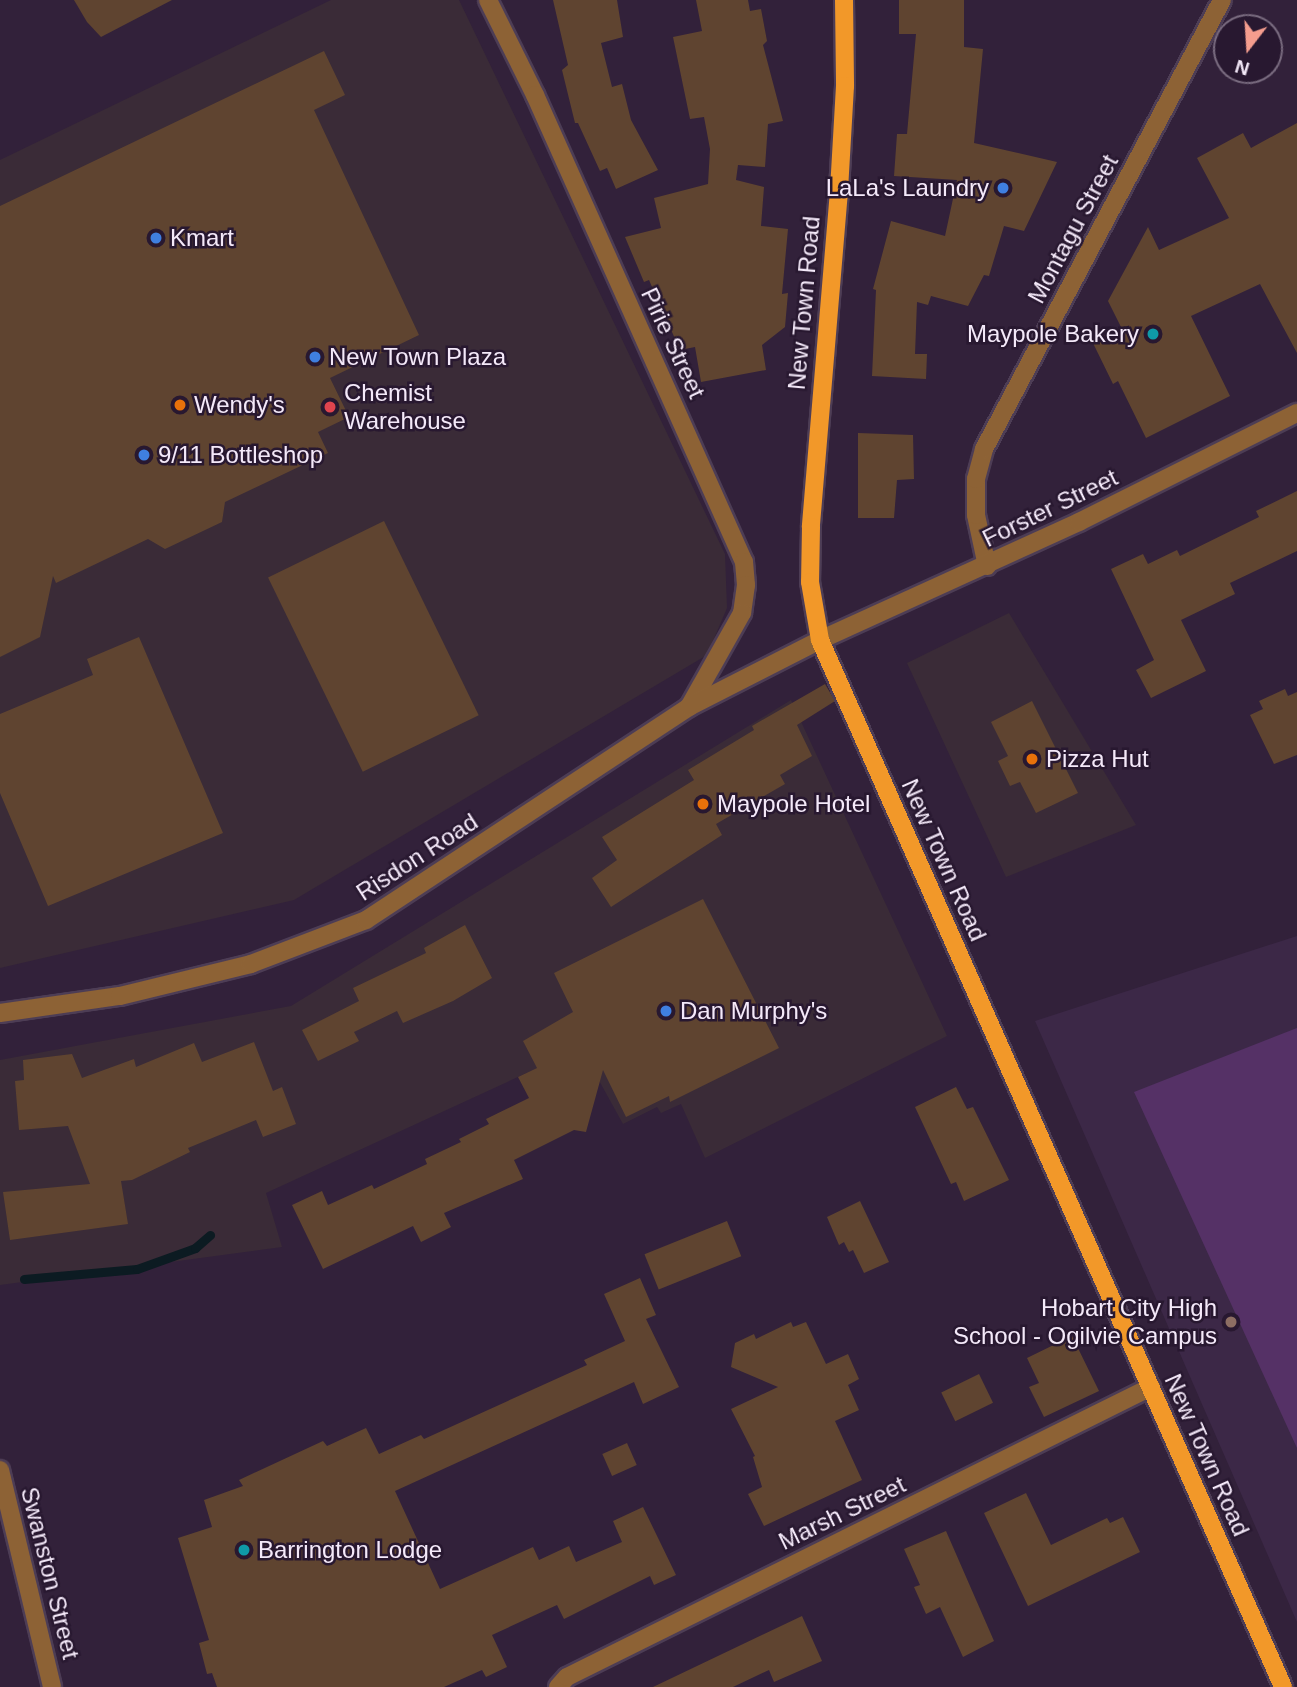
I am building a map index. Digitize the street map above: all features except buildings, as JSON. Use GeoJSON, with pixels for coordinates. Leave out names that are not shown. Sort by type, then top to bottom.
{"type":"FeatureCollection","features":[{"type":"Feature","properties":{"kind":"main road","name":"New Town Road"},"geometry":{"type":"LineString","coordinates":[[844,0],[845,86],[839,191],[811,527],[810,582],[820,640],[1283,1687]]}},
{"type":"Feature","properties":{"kind":"street","name":"Pirie Street"},"geometry":{"type":"LineString","coordinates":[[488,0],[535,95],[744,562],[746,584],[742,613],[690,707]]}},
{"type":"Feature","properties":{"kind":"street","name":"Montagu Street"},"geometry":{"type":"LineString","coordinates":[[987,566],[976,515],[976,479],[984,449],[1222,0]]}},
{"type":"Feature","properties":{"kind":"street","name":"Forster Street"},"geometry":{"type":"LineString","coordinates":[[820,640],[987,566],[1297,413]]}},
{"type":"Feature","properties":{"kind":"street","name":"Risdon Road"},"geometry":{"type":"LineString","coordinates":[[0,1013],[120,996],[251,964],[366,920],[690,707],[820,640]]}},
{"type":"Feature","properties":{"kind":"street","name":"Marsh Street"},"geometry":{"type":"LineString","coordinates":[[558,1687],[567,1677],[1150,1387]]}},
{"type":"Feature","properties":{"kind":"street","name":"Swanston Street"},"geometry":{"type":"LineString","coordinates":[[0,1470],[52,1687]]}},
{"type":"Feature","properties":{"kind":"shaded area","name":"New Town Plaza"},"geometry":{"type":"Polygon","coordinates":[[[331,0],[459,0],[725,554],[727,608],[707,655],[294,900],[0,968],[0,160],[331,0]]]}},
{"type":"Feature","properties":{"kind":"shaded area"},"geometry":{"type":"Polygon","coordinates":[[[1009,613],[1136,825],[1006,877],[907,663],[1009,613]]]}},
{"type":"Feature","properties":{"kind":"shaded area"},"geometry":{"type":"Polygon","coordinates":[[[791,700],[947,1036],[705,1158],[681,1104],[661,1113],[657,1107],[623,1124],[581,1048],[266,1193],[282,1247],[0,1285],[0,1060],[291,1006],[791,700]]]}},
{"type":"Feature","properties":{"kind":"shaded area","name":"Hobart City High School - Ogilvie Campus"},"geometry":{"type":"Polygon","coordinates":[[[1297,936],[1297,1622],[1035,1021],[1297,936]]]}},
{"type":"Feature","properties":{"kind":"shaded area"},"geometry":{"type":"Polygon","coordinates":[[[1297,1028],[1297,1448],[1134,1092],[1297,1028]]]}},
{"type":"Feature","properties":{"kind":"waterway"},"geometry":{"type":"LineString","coordinates":[[24,1279],[137,1269],[195,1248],[210,1235]]}},
{"type":"Feature","properties":{"kind":"place","name":"LaLa's Laundry"},"geometry":{"type":"Point","coordinates":[1003,188]}},
{"type":"Feature","properties":{"kind":"place","name":"Kmart"},"geometry":{"type":"Point","coordinates":[156,238]}},
{"type":"Feature","properties":{"kind":"place","name":"Maypole Bakery"},"geometry":{"type":"Point","coordinates":[1153,334]}},
{"type":"Feature","properties":{"kind":"place","name":"New Town Plaza"},"geometry":{"type":"Point","coordinates":[315,357]}},
{"type":"Feature","properties":{"kind":"place","name":"Wendy's"},"geometry":{"type":"Point","coordinates":[180,405]}},
{"type":"Feature","properties":{"kind":"place","name":"Chemist Warehouse"},"geometry":{"type":"Point","coordinates":[330,407]}},
{"type":"Feature","properties":{"kind":"place","name":"9/11 Bottleshop"},"geometry":{"type":"Point","coordinates":[144,455]}},
{"type":"Feature","properties":{"kind":"place","name":"Pizza Hut"},"geometry":{"type":"Point","coordinates":[1032,759]}},
{"type":"Feature","properties":{"kind":"place","name":"Maypole Hotel"},"geometry":{"type":"Point","coordinates":[703,804]}},
{"type":"Feature","properties":{"kind":"place","name":"Dan Murphy's"},"geometry":{"type":"Point","coordinates":[666,1011]}},
{"type":"Feature","properties":{"kind":"place","name":"Hobart City High School - Ogilvie Campus"},"geometry":{"type":"Point","coordinates":[1231,1322]}},
{"type":"Feature","properties":{"kind":"place","name":"Barrington Lodge"},"geometry":{"type":"Point","coordinates":[244,1550]}}]}
